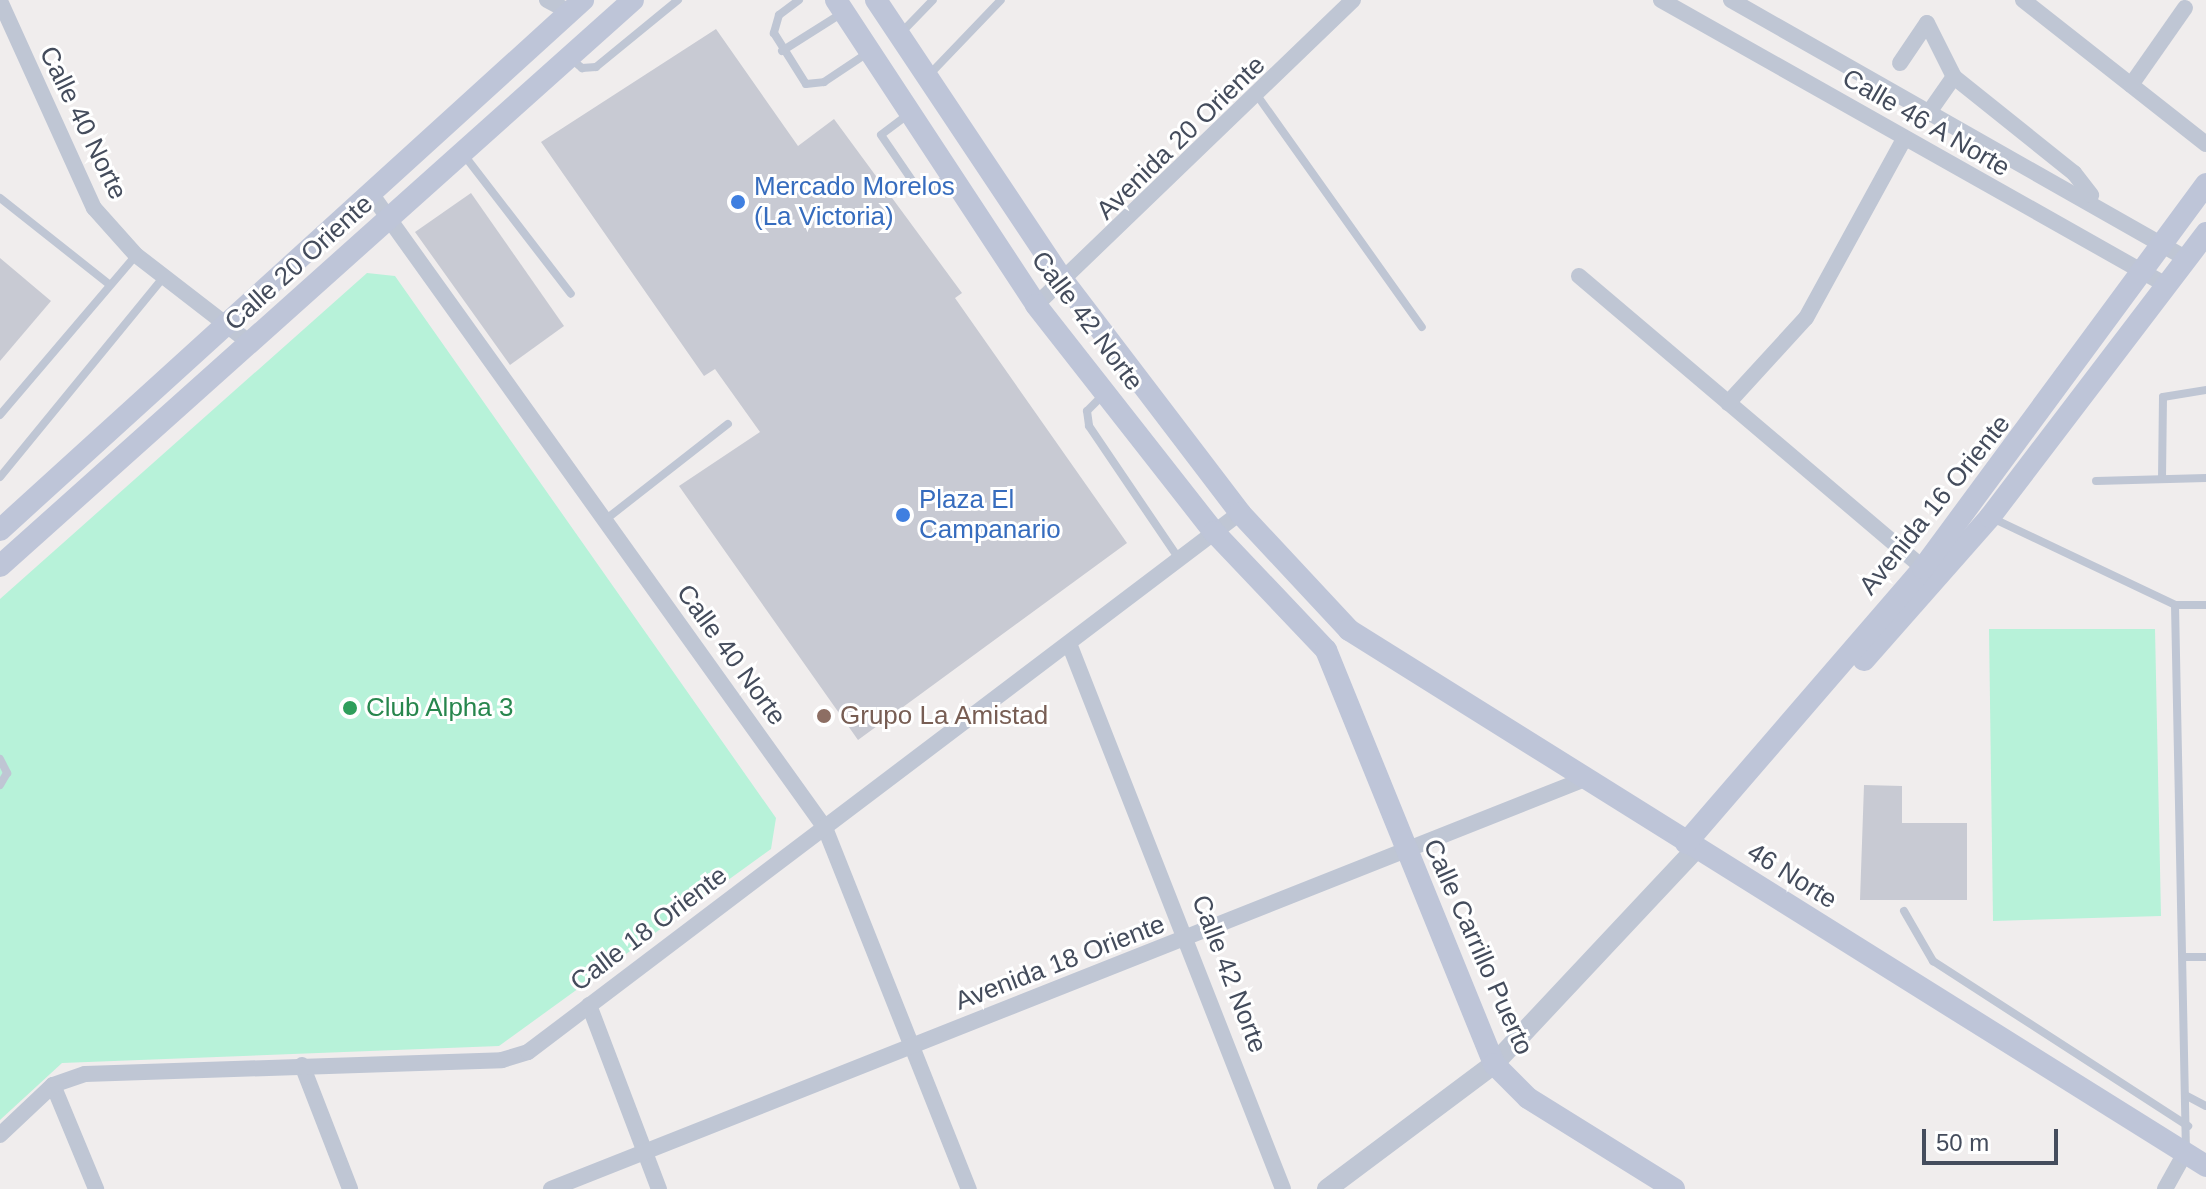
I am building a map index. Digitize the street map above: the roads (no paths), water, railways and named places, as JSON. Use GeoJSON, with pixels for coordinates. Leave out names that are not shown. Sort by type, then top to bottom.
{"type":"FeatureCollection","features":[{"type":"Feature","properties":{"kind":"main road","name":"Calle 20 Oriente"},"geometry":{"type":"LineString","coordinates":[[0,566],[633,0]]}},
{"type":"Feature","properties":{"kind":"main road","name":"Calle 42 Norte"},"geometry":{"type":"LineString","coordinates":[[876,0],[1065,283],[1240,513],[1349,630]]}},
{"type":"Feature","properties":{"kind":"main road","name":"Calle 20 Oriente"},"geometry":{"type":"LineString","coordinates":[[0,530],[228,327],[576,6]]}},
{"type":"Feature","properties":{"kind":"main road","name":"Calle 42 Norte"},"geometry":{"type":"LineString","coordinates":[[840,6],[1036,305],[1214,532],[1326,650]]}},
{"type":"Feature","properties":{"kind":"main road","name":"Avenida 16 Oriente"},"geometry":{"type":"LineString","coordinates":[[1691,846],[1929,574],[2206,184]]}},
{"type":"Feature","properties":{"kind":"main road","name":"Avenida 16 Oriente"},"geometry":{"type":"LineString","coordinates":[[1929,574],[1990,517],[2206,233]]}},
{"type":"Feature","properties":{"kind":"main road"},"geometry":{"type":"LineString","coordinates":[[1326,650],[1349,630]]}},
{"type":"Feature","properties":{"kind":"main road","name":"46 Norte"},"geometry":{"type":"LineString","coordinates":[[1349,630],[2206,1166]]}},
{"type":"Feature","properties":{"kind":"main road","name":"Calle Carrillo Puerto"},"geometry":{"type":"LineString","coordinates":[[1326,650],[1494,1064],[1528,1098],[1674,1189]]}},
{"type":"Feature","properties":{"kind":"street"},"geometry":{"type":"LineString","coordinates":[[547,0],[576,6]]}},
{"type":"Feature","properties":{"kind":"street","name":"Avenida 20 Oriente"},"geometry":{"type":"LineString","coordinates":[[1036,305],[1065,283],[1259,98],[1353,0]]}},
{"type":"Feature","properties":{"kind":"street","name":"Calle 46 A Norte"},"geometry":{"type":"LineString","coordinates":[[1661,0],[2168,286]]}},
{"type":"Feature","properties":{"kind":"street","name":"Calle 46 A Norte"},"geometry":{"type":"LineString","coordinates":[[1731,0],[2096,201],[2187,259]]}},
{"type":"Feature","properties":{"kind":"street"},"geometry":{"type":"LineString","coordinates":[[2023,0],[2206,144]]}},
{"type":"Feature","properties":{"kind":"street","name":"Calle 40 Norte"},"geometry":{"type":"LineString","coordinates":[[3,3],[78,181],[136,255],[251,344]]}},
{"type":"Feature","properties":{"kind":"street"},"geometry":{"type":"LineString","coordinates":[[2131,85],[2185,8]]}},
{"type":"Feature","properties":{"kind":"street"},"geometry":{"type":"LineString","coordinates":[[1900,63],[1927,23],[1954,77],[2074,173],[2096,201]]}},
{"type":"Feature","properties":{"kind":"street"},"geometry":{"type":"LineString","coordinates":[[1932,108],[1954,77]]}},
{"type":"Feature","properties":{"kind":"street"},"geometry":{"type":"LineString","coordinates":[[1728,403],[1806,318],[1904,139]]}},
{"type":"Feature","properties":{"kind":"street","name":"Calle 40 Norte"},"geometry":{"type":"LineString","coordinates":[[372,195],[825,828],[969,1189]]}},
{"type":"Feature","properties":{"kind":"street"},"geometry":{"type":"LineString","coordinates":[[1579,276],[1929,574]]}},
{"type":"Feature","properties":{"kind":"street","name":"Calle 18 Oriente"},"geometry":{"type":"LineString","coordinates":[[0,1135],[53,1085],[85,1074],[516,1058],[1070,646],[1240,513]]}},
{"type":"Feature","properties":{"kind":"street","name":"Calle 42 Norte"},"geometry":{"type":"LineString","coordinates":[[1070,646],[1283,1189]]}},
{"type":"Feature","properties":{"kind":"street","name":"Avenida 18 Oriente"},"geometry":{"type":"LineString","coordinates":[[551,1189],[1585,779]]}},
{"type":"Feature","properties":{"kind":"street"},"geometry":{"type":"LineString","coordinates":[[1327,1189],[1494,1064],[1691,846]]}},
{"type":"Feature","properties":{"kind":"street"},"geometry":{"type":"LineString","coordinates":[[589,1005],[659,1189]]}},
{"type":"Feature","properties":{"kind":"street"},"geometry":{"type":"LineString","coordinates":[[302,1065],[350,1189]]}},
{"type":"Feature","properties":{"kind":"street"},"geometry":{"type":"LineString","coordinates":[[53,1085],[96,1189]]}},
{"type":"Feature","properties":{"kind":"street"},"geometry":{"type":"LineString","coordinates":[[2165,1189],[2185,1153]]}},
{"type":"Feature","properties":{"kind":"lane"},"geometry":{"type":"LineString","coordinates":[[570,58],[582,68],[596,67],[678,0]]}},
{"type":"Feature","properties":{"kind":"lane"},"geometry":{"type":"LineString","coordinates":[[799,0],[774,23],[782,51],[799,78],[815,85],[870,51]]}},
{"type":"Feature","properties":{"kind":"lane"},"geometry":{"type":"LineString","coordinates":[[900,35],[933,0]]}},
{"type":"Feature","properties":{"kind":"lane"},"geometry":{"type":"LineString","coordinates":[[927,76],[1001,0]]}},
{"type":"Feature","properties":{"kind":"lane"},"geometry":{"type":"LineString","coordinates":[[782,51],[840,6]]}},
{"type":"Feature","properties":{"kind":"lane"},"geometry":{"type":"LineString","coordinates":[[1259,98],[1422,327]]}},
{"type":"Feature","properties":{"kind":"lane"},"geometry":{"type":"LineString","coordinates":[[910,113],[881,135],[920,192],[952,177]]}},
{"type":"Feature","properties":{"kind":"lane"},"geometry":{"type":"LineString","coordinates":[[464,154],[571,294]]}},
{"type":"Feature","properties":{"kind":"lane"},"geometry":{"type":"LineString","coordinates":[[0,198],[110,285]]}},
{"type":"Feature","properties":{"kind":"lane"},"geometry":{"type":"LineString","coordinates":[[0,415],[136,255]]}},
{"type":"Feature","properties":{"kind":"lane"},"geometry":{"type":"LineString","coordinates":[[0,477],[163,278]]}},
{"type":"Feature","properties":{"kind":"lane"},"geometry":{"type":"LineString","coordinates":[[2162,479],[2163,397],[2206,390]]}},
{"type":"Feature","properties":{"kind":"lane"},"geometry":{"type":"LineString","coordinates":[[1105,393],[1087,411],[1089,426],[1179,559]]}},
{"type":"Feature","properties":{"kind":"lane"},"geometry":{"type":"LineString","coordinates":[[605,520],[728,424]]}},
{"type":"Feature","properties":{"kind":"lane"},"geometry":{"type":"LineString","coordinates":[[2096,481],[2206,478]]}},
{"type":"Feature","properties":{"kind":"lane"},"geometry":{"type":"LineString","coordinates":[[1990,517],[2175,605],[2206,605]]}},
{"type":"Feature","properties":{"kind":"lane"},"geometry":{"type":"LineString","coordinates":[[2175,605],[2188,1126],[2185,1153]]}},
{"type":"Feature","properties":{"kind":"lane"},"geometry":{"type":"LineString","coordinates":[[0,759],[7,773],[0,785]]}},
{"type":"Feature","properties":{"kind":"lane"},"geometry":{"type":"LineString","coordinates":[[1904,911],[1933,961],[2188,1126]]}},
{"type":"Feature","properties":{"kind":"lane"},"geometry":{"type":"LineString","coordinates":[[2184,957],[2206,957]]}},
{"type":"Feature","properties":{"kind":"lane"},"geometry":{"type":"LineString","coordinates":[[2187,1096],[2206,1106]]}},
{"type":"Feature","properties":{"kind":"place","name":"Mercado Morelos (La Victoria)"},"geometry":{"type":"Point","coordinates":[738,202]}},
{"type":"Feature","properties":{"kind":"place","name":"Plaza El Campanario"},"geometry":{"type":"Point","coordinates":[903,515]}},
{"type":"Feature","properties":{"kind":"place","name":"Club Alpha 3"},"geometry":{"type":"Point","coordinates":[350,708]}},
{"type":"Feature","properties":{"kind":"place","name":"Grupo La Amistad"},"geometry":{"type":"Point","coordinates":[824,716]}}]}
